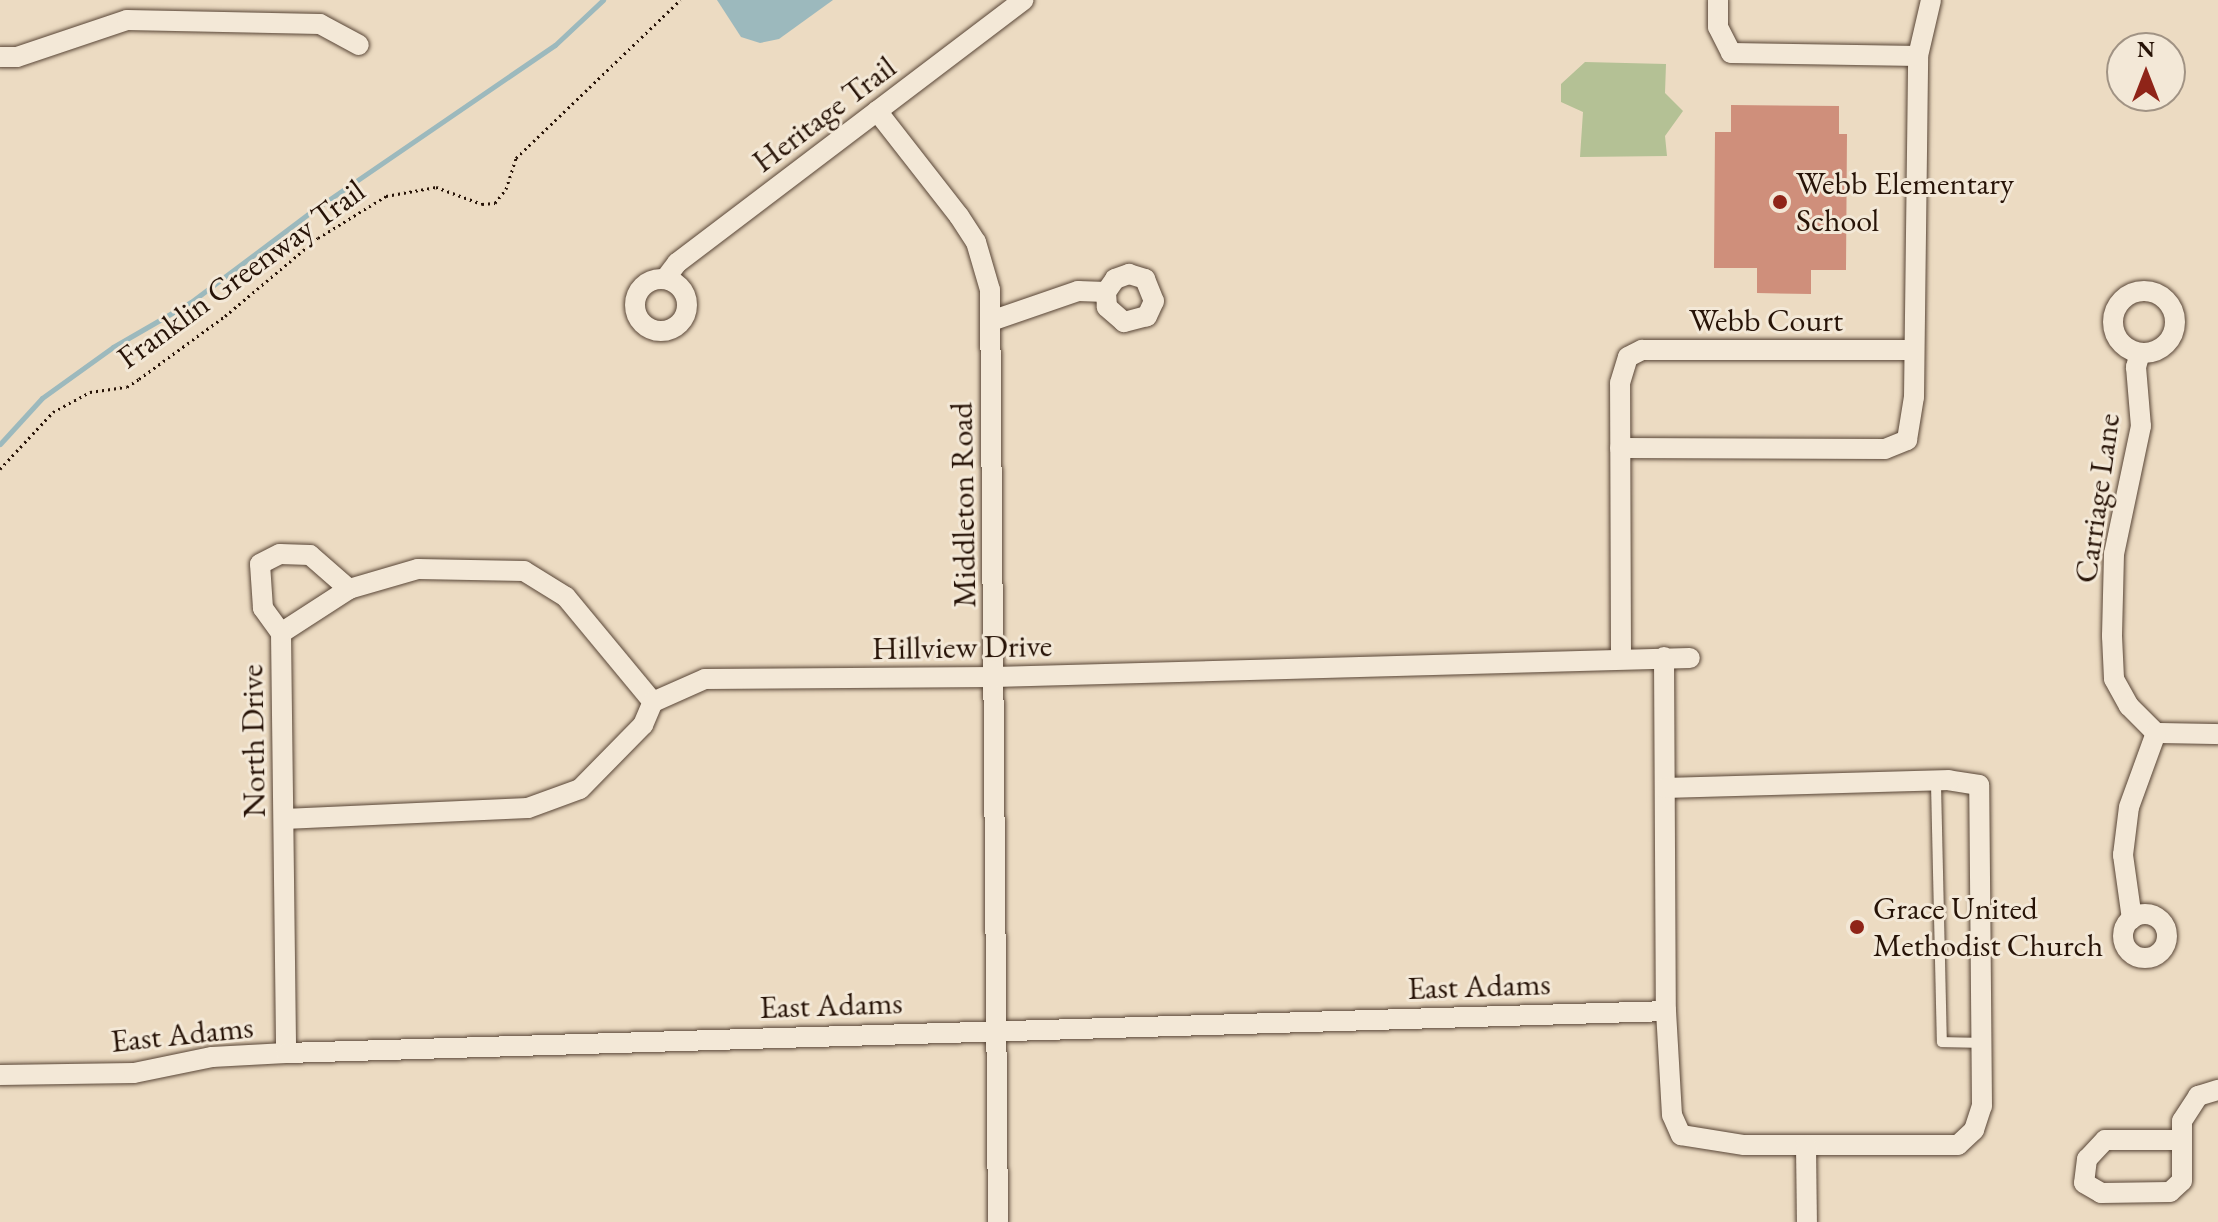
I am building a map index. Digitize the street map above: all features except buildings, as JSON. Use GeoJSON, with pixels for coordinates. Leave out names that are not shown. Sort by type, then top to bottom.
{"type":"FeatureCollection","features":[{"type":"Feature","properties":{"kind":"street","name":"Heritage Trail"},"geometry":{"type":"LineString","coordinates":[[665,279],[677,263],[1024,0]]}},
{"type":"Feature","properties":{"kind":"street"},"geometry":{"type":"LineString","coordinates":[[1718,0],[1718,27],[1731,53],[1918,56]]}},
{"type":"Feature","properties":{"kind":"street"},"geometry":{"type":"LineString","coordinates":[[1620,448],[1896,446],[1907,440],[1912,426],[1918,56],[1931,0]]}},
{"type":"Feature","properties":{"kind":"street"},"geometry":{"type":"LineString","coordinates":[[0,57],[17,57],[127,20],[320,24],[359,45]]}},
{"type":"Feature","properties":{"kind":"street","name":"Middleton Road"},"geometry":{"type":"LineString","coordinates":[[877,111],[976,242],[990,290],[998,1222]]}},
{"type":"Feature","properties":{"kind":"street"},"geometry":{"type":"LineString","coordinates":[[991,321],[1078,291],[1106,292]]}},
{"type":"Feature","properties":{"kind":"street","name":"Webb Court"},"geometry":{"type":"LineString","coordinates":[[1621,656],[1621,371],[1634,352],[1914,350]]}},
{"type":"Feature","properties":{"kind":"street","name":"Carriage Lane"},"geometry":{"type":"LineString","coordinates":[[2140,353],[2136,367],[2141,426],[2114,554],[2112,636],[2114,679],[2129,706],[2156,733]]}},
{"type":"Feature","properties":{"kind":"street"},"geometry":{"type":"LineString","coordinates":[[281,633],[263,608],[260,564],[280,554],[310,555],[349,589]]}},
{"type":"Feature","properties":{"kind":"street","name":"North Drive"},"geometry":{"type":"LineString","coordinates":[[286,1053],[281,633],[349,589],[418,569],[524,571],[566,597],[653,702]]}},
{"type":"Feature","properties":{"kind":"street","name":"Hillview Drive"},"geometry":{"type":"LineString","coordinates":[[653,702],[705,679],[994,677],[1621,656],[1690,658]]}},
{"type":"Feature","properties":{"kind":"street"},"geometry":{"type":"LineString","coordinates":[[1664,657],[1666,1011],[1672,1115],[1681,1135],[1704,1142],[1958,1145],[1974,1130],[1982,1106],[1979,785],[1949,780],[1936,784],[1665,788]]}},
{"type":"Feature","properties":{"kind":"street"},"geometry":{"type":"LineString","coordinates":[[284,819],[528,808],[580,789],[643,725],[653,702]]}},
{"type":"Feature","properties":{"kind":"street"},"geometry":{"type":"LineString","coordinates":[[2132,919],[2123,855],[2127,819],[2156,733],[2218,734]]}},
{"type":"Feature","properties":{"kind":"street","name":"East Adams"},"geometry":{"type":"LineString","coordinates":[[0,1075],[134,1073],[212,1057],[286,1053],[1666,1011]]}},
{"type":"Feature","properties":{"kind":"street"},"geometry":{"type":"LineString","coordinates":[[2182,1140],[2105,1140],[2087,1159],[2084,1183],[2101,1193],[2170,1192],[2182,1181],[2182,1140],[2182,1121],[2198,1096],[2218,1090]]}},
{"type":"Feature","properties":{"kind":"street"},"geometry":{"type":"LineString","coordinates":[[1806,1145],[1807,1222]]}},
{"type":"Feature","properties":{"kind":"lane"},"geometry":{"type":"LineString","coordinates":[[1936,784],[1942,1042],[1982,1043]]}},
{"type":"Feature","properties":{"kind":"path","name":"Franklin Greenway Trail"},"geometry":{"type":"LineString","coordinates":[[0,469],[53,412],[77,397],[127,387],[318,238],[386,196],[403,189],[436,187],[482,204],[495,203],[506,189],[516,158],[680,0]]}},
{"type":"Feature","properties":{"kind":"green space"},"geometry":{"type":"Polygon","coordinates":[[[1585,62],[1666,64],[1665,93],[1683,111],[1665,136],[1667,156],[1580,157],[1583,112],[1561,102],[1561,84],[1585,62]]]}},
{"type":"Feature","properties":{"kind":"water"},"geometry":{"type":"Polygon","coordinates":[[[717,0],[833,0],[779,39],[760,43],[741,37],[717,0]]]}},
{"type":"Feature","properties":{"kind":"waterway"},"geometry":{"type":"LineString","coordinates":[[0,444],[42,398],[113,347],[191,302],[308,214],[555,45],[603,0]]}},
{"type":"Feature","properties":{"kind":"place","name":"Webb Elementary School"},"geometry":{"type":"Point","coordinates":[1780,202]}},
{"type":"Feature","properties":{"kind":"place","name":"Grace United Methodist Church"},"geometry":{"type":"Point","coordinates":[1857,927]}}]}
